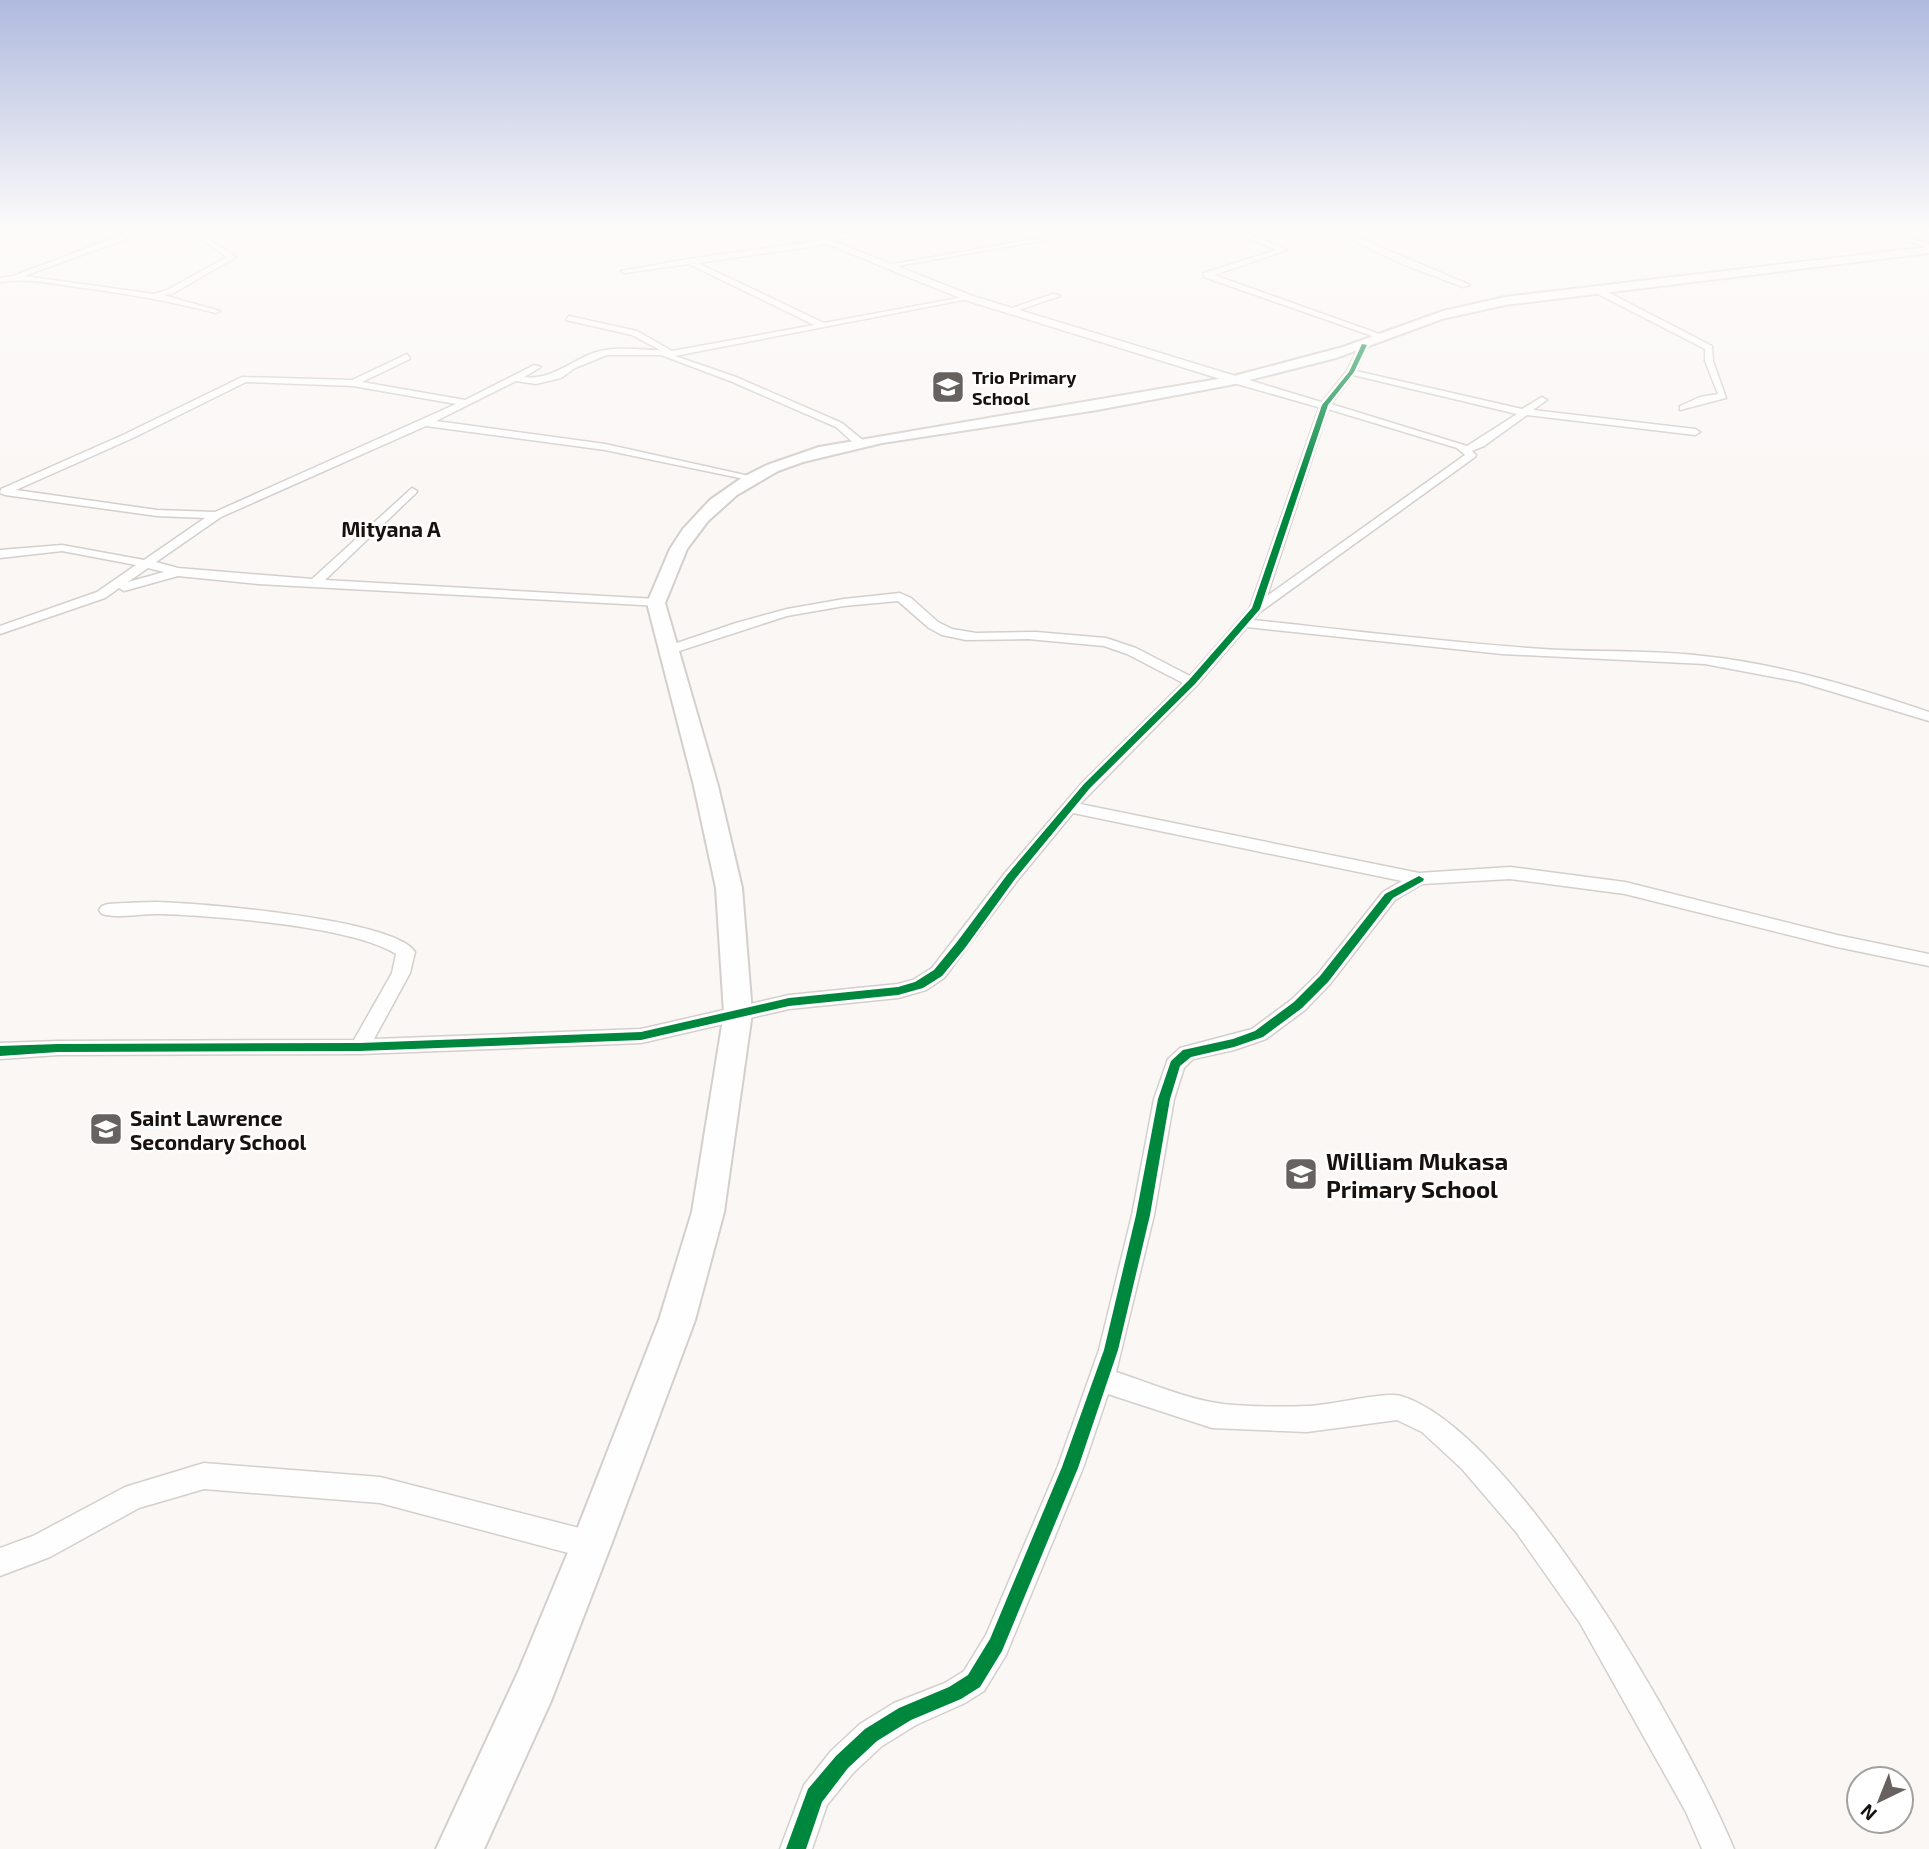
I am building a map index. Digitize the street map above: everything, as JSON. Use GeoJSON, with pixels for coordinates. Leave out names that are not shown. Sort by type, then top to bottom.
{"type":"FeatureCollection","features":[{"type":"Feature","properties":{"kind":"main road"},"geometry":{"type":"LineString","coordinates":[[460,1849],[536,1685],[591,1545],[677,1320],[704,1226],[738,1013],[729,888],[706,786],[656,603],[662,578],[672,555],[689,531],[709,511],[750,479],[808,456],[861,444],[1108,404],[1234,380],[1374,341],[1446,315]]}},
{"type":"Feature","properties":{"kind":"street"},"geometry":{"type":"LineString","coordinates":[[802,315],[822,325]]}},
{"type":"Feature","properties":{"kind":"street"},"geometry":{"type":"LineString","coordinates":[[513,378],[536,382],[558,376],[572,366],[606,352],[669,353],[875,315]]}},
{"type":"Feature","properties":{"kind":"street"},"geometry":{"type":"LineString","coordinates":[[1027,315],[1234,380],[1430,435],[1468,449],[1480,444],[1542,400]]}},
{"type":"Feature","properties":{"kind":"street"},"geometry":{"type":"LineString","coordinates":[[1256,609],[1325,405],[1374,341],[1309,315]]}},
{"type":"Feature","properties":{"kind":"street"},"geometry":{"type":"LineString","coordinates":[[1646,315],[1709,348],[1709,361],[1723,396],[1703,399],[1683,408]]}},
{"type":"Feature","properties":{"kind":"street"},"geometry":{"type":"LineString","coordinates":[[569,318],[632,331],[647,337],[669,353]]}},
{"type":"Feature","properties":{"kind":"street"},"geometry":{"type":"LineString","coordinates":[[669,353],[665,355],[733,379],[839,425],[861,444]]}},
{"type":"Feature","properties":{"kind":"street"},"geometry":{"type":"LineString","coordinates":[[353,383],[407,357]]}},
{"type":"Feature","properties":{"kind":"street"},"geometry":{"type":"LineString","coordinates":[[101,595],[217,515],[425,423],[537,367]]}},
{"type":"Feature","properties":{"kind":"street"},"geometry":{"type":"LineString","coordinates":[[1351,372],[1522,412],[1695,432]]}},
{"type":"Feature","properties":{"kind":"street"},"geometry":{"type":"LineString","coordinates":[[2,491],[129,436],[245,379],[353,383],[463,402]]}},
{"type":"Feature","properties":{"kind":"street"},"geometry":{"type":"LineString","coordinates":[[425,423],[605,447],[750,479]]}},
{"type":"Feature","properties":{"kind":"street"},"geometry":{"type":"LineString","coordinates":[[0,1051],[58,1048],[360,1047],[641,1036],[789,1002],[898,991],[919,985],[938,973],[1011,877],[1069,807],[1192,682],[1256,609],[1465,460],[1471,455],[1468,449]]}},
{"type":"Feature","properties":{"kind":"street"},"geometry":{"type":"LineString","coordinates":[[2,491],[158,513],[217,515]]}},
{"type":"Feature","properties":{"kind":"street"},"geometry":{"type":"LineString","coordinates":[[315,583],[412,491]]}},
{"type":"Feature","properties":{"kind":"street"},"geometry":{"type":"LineString","coordinates":[[0,554],[62,548],[178,572],[315,583],[656,603]]}},
{"type":"Feature","properties":{"kind":"street"},"geometry":{"type":"LineString","coordinates":[[0,630],[178,572]]}},
{"type":"Feature","properties":{"kind":"street"},"geometry":{"type":"LineString","coordinates":[[670,650],[693,646],[747,623],[780,614],[900,597],[908,601],[934,627],[960,636],[1028,635],[1096,640],[1137,654],[1192,682]]}},
{"type":"Feature","properties":{"kind":"street"},"geometry":{"type":"LineString","coordinates":[[1244,623],[1445,645],[1541,653],[1671,657],[1725,664],[1840,689],[1929,717]]}},
{"type":"Feature","properties":{"kind":"street"},"geometry":{"type":"LineString","coordinates":[[1069,807],[1419,879],[1510,873],[1625,888],[1838,941],[1929,960]]}},
{"type":"Feature","properties":{"kind":"street"},"geometry":{"type":"LineString","coordinates":[[796,1849],[815,1796],[842,1762],[872,1735],[905,1714],[956,1693],[974,1681],[996,1645],[1027,1577],[1070,1468],[1111,1350],[1143,1215],[1164,1099],[1175,1064],[1187,1053],[1234,1043],[1259,1034],[1298,1005],[1324,979],[1389,897],[1419,879]]}},
{"type":"Feature","properties":{"kind":"street"},"geometry":{"type":"LineString","coordinates":[[108,910],[161,907],[273,918],[365,934],[402,947],[406,953],[401,972],[360,1047]]}},
{"type":"Feature","properties":{"kind":"street"},"geometry":{"type":"LineString","coordinates":[[1100,1379],[1212,1415],[1307,1419],[1398,1407],[1431,1423],[1471,1460],[1525,1523],[1590,1613],[1697,1801],[1718,1849]]}},
{"type":"Feature","properties":{"kind":"street"},"geometry":{"type":"LineString","coordinates":[[0,1562],[40,1547],[134,1496],[204,1476],[380,1490],[591,1545]]}},
{"type":"Feature","properties":{"kind":"cycle path"},"geometry":{"type":"LineString","coordinates":[[0,1051],[58,1048],[360,1047],[641,1036],[789,1002],[898,991],[919,985],[938,973],[1011,877],[1087,786],[1192,682],[1256,609],[1325,405],[1351,372],[1364,345]]}},
{"type":"Feature","properties":{"kind":"cycle path"},"geometry":{"type":"LineString","coordinates":[[796,1849],[815,1796],[842,1762],[871,1735],[905,1714],[955,1693],[974,1681],[996,1645],[1070,1468],[1111,1350],[1143,1215],[1164,1099],[1175,1064],[1187,1053],[1234,1043],[1259,1034],[1298,1005],[1324,979],[1389,896],[1419,879]]}},
{"type":"Feature","properties":{"kind":"place","name":"Trio Primary School"},"geometry":{"type":"Point","coordinates":[948,387]}},
{"type":"Feature","properties":{"kind":"place","name":"Saint Lawrence Secondary School"},"geometry":{"type":"Point","coordinates":[106,1129]}},
{"type":"Feature","properties":{"kind":"place","name":"William Mukasa Primary School"},"geometry":{"type":"Point","coordinates":[1301,1174]}},
{"type":"Feature","properties":{"kind":"district","name":"Mityana A"},"geometry":{"type":"Point","coordinates":[391,528]}}]}
